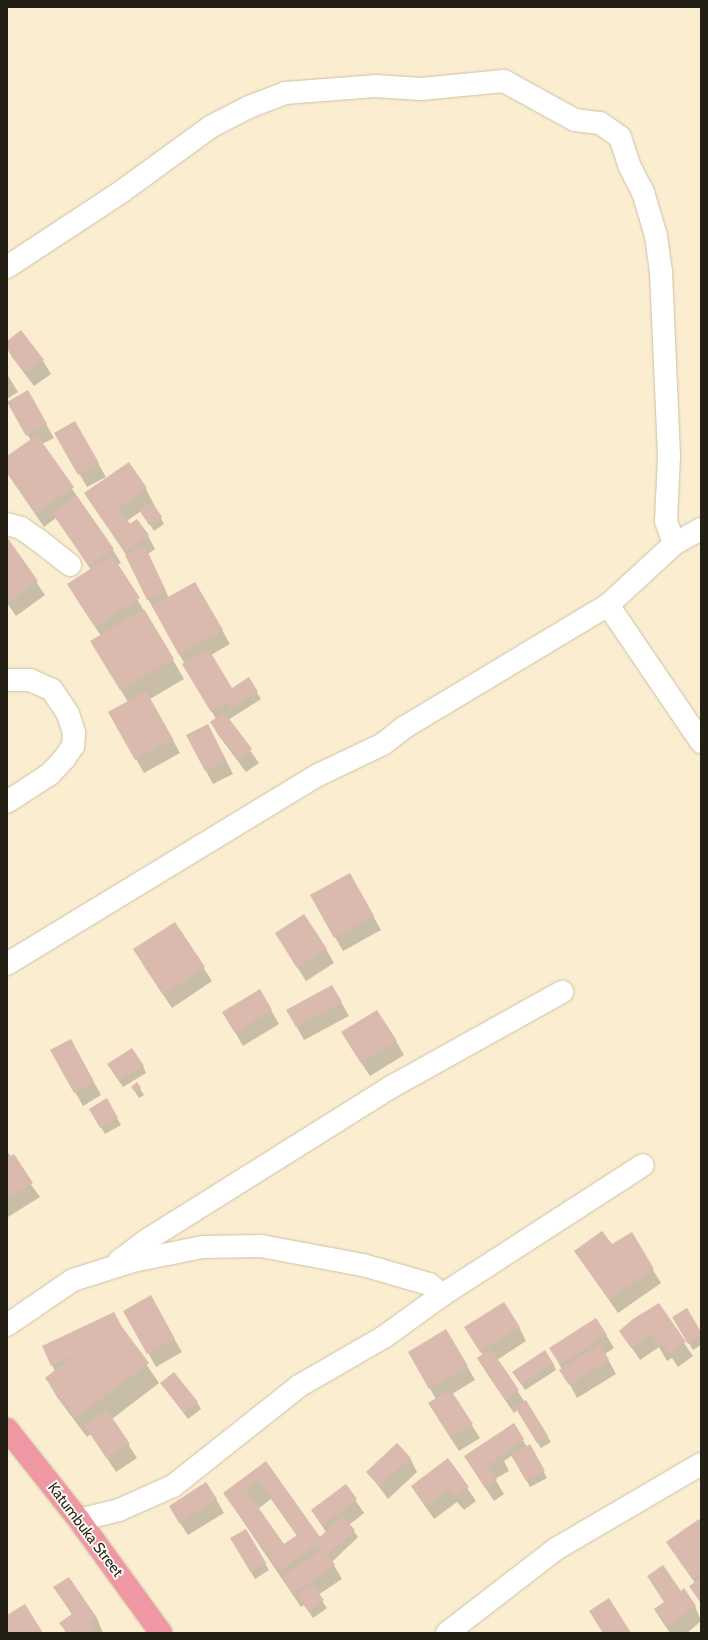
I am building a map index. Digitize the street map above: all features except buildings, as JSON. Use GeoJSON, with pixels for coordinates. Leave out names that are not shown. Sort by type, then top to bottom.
{"type":"FeatureCollection","features":[{"type":"Feature","properties":{"kind":"main road","name":"Katumbuka Street"},"geometry":{"type":"LineString","coordinates":[[7,1429],[78,1520],[161,1633]]}},
{"type":"Feature","properties":{"kind":"street"},"geometry":{"type":"LineString","coordinates":[[7,267],[121,192],[212,126],[249,107],[286,94],[375,86],[421,89],[504,81],[575,120],[600,123],[620,137],[629,165],[643,192],[656,236],[660,272],[669,457],[666,521],[674,544]]}},
{"type":"Feature","properties":{"kind":"street"},"geometry":{"type":"LineString","coordinates":[[7,524],[21,528],[70,565]]}},
{"type":"Feature","properties":{"kind":"street"},"geometry":{"type":"LineString","coordinates":[[7,964],[316,776],[383,744],[405,728],[608,605],[674,544],[701,529]]}},
{"type":"Feature","properties":{"kind":"street"},"geometry":{"type":"LineString","coordinates":[[608,605],[701,742]]}},
{"type":"Feature","properties":{"kind":"street"},"geometry":{"type":"LineString","coordinates":[[7,680],[30,680],[52,690],[68,714],[74,733],[73,746],[64,759],[50,774],[7,802]]}},
{"type":"Feature","properties":{"kind":"street"},"geometry":{"type":"LineString","coordinates":[[112,1266],[148,1240],[391,1088],[562,992]]}},
{"type":"Feature","properties":{"kind":"street"},"geometry":{"type":"LineString","coordinates":[[78,1520],[118,1510],[173,1486],[299,1386],[384,1337],[442,1295],[643,1165]]}},
{"type":"Feature","properties":{"kind":"street"},"geometry":{"type":"LineString","coordinates":[[7,1325],[73,1280],[112,1266],[203,1247],[261,1246],[363,1265],[429,1284],[442,1295]]}},
{"type":"Feature","properties":{"kind":"street"},"geometry":{"type":"LineString","coordinates":[[456,1631],[556,1549],[701,1464]]}}]}
